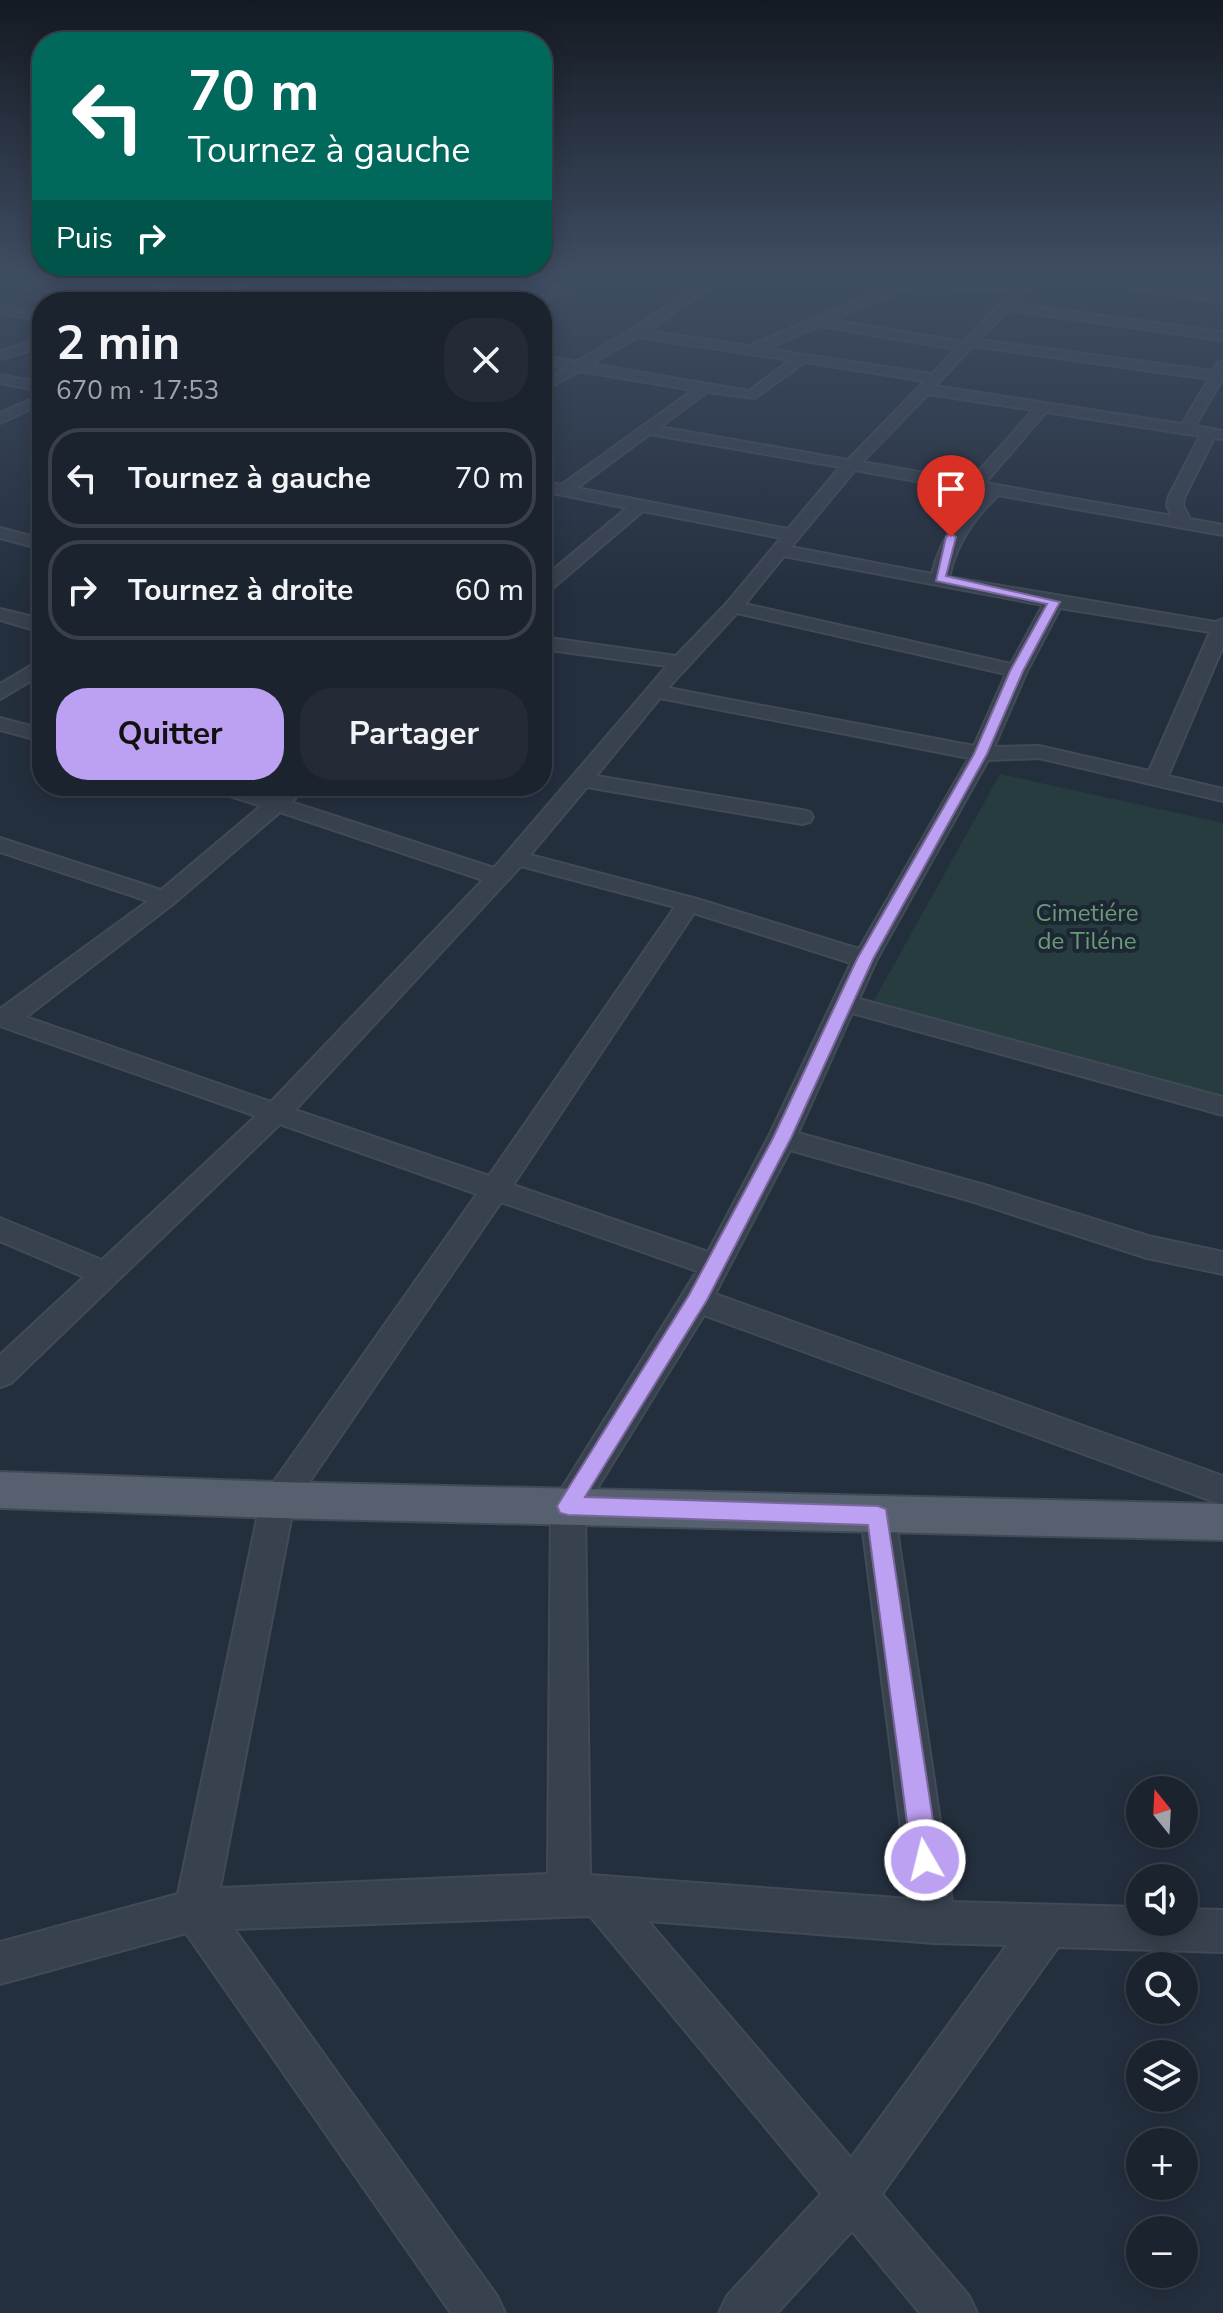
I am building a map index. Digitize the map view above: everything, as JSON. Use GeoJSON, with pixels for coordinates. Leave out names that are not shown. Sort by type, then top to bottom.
{"type":"FeatureCollection","features":[{"type":"Feature","properties":{"kind":"main road"},"geometry":{"type":"LineString","coordinates":[[0,1490],[878,1516],[1223,1522]]}},
{"type":"Feature","properties":{"kind":"street"},"geometry":{"type":"LineString","coordinates":[[680,383],[755,395],[770,383]]}},
{"type":"Feature","properties":{"kind":"street"},"geometry":{"type":"LineString","coordinates":[[0,1374],[277,1112],[516,858],[680,662],[733,607],[854,463],[929,383],[1043,407],[1216,434],[1176,498],[1175,506],[1184,523]]}},
{"type":"Feature","properties":{"kind":"street"},"geometry":{"type":"LineString","coordinates":[[1186,430],[1213,383]]}},
{"type":"Feature","properties":{"kind":"street"},"geometry":{"type":"LineString","coordinates":[[564,490],[705,387]]}},
{"type":"Feature","properties":{"kind":"street"},"geometry":{"type":"LineString","coordinates":[[0,419],[32,404]]}},
{"type":"Feature","properties":{"kind":"street"},"geometry":{"type":"LineString","coordinates":[[975,485],[1043,407]]}},
{"type":"Feature","properties":{"kind":"street"},"geometry":{"type":"LineString","coordinates":[[647,429],[996,488],[1219,531]]}},
{"type":"Feature","properties":{"kind":"street"},"geometry":{"type":"LineString","coordinates":[[552,488],[640,505],[940,579],[1054,602],[1223,627],[1157,778]]}},
{"type":"Feature","properties":{"kind":"street"},"geometry":{"type":"LineString","coordinates":[[940,579],[951,537],[996,488]]}},
{"type":"Feature","properties":{"kind":"street"},"geometry":{"type":"LineString","coordinates":[[552,580],[640,505]]}},
{"type":"Feature","properties":{"kind":"street"},"geometry":{"type":"LineString","coordinates":[[0,533],[32,541]]}},
{"type":"Feature","properties":{"kind":"street"},"geometry":{"type":"LineString","coordinates":[[952,2313],[584,1894],[568,1506],[697,1300],[782,1138],[865,959],[981,754],[1017,671],[1054,602]]}},
{"type":"Feature","properties":{"kind":"street"},"geometry":{"type":"LineString","coordinates":[[733,607],[1017,671]]}},
{"type":"Feature","properties":{"kind":"street"},"geometry":{"type":"LineString","coordinates":[[0,614],[32,624]]}},
{"type":"Feature","properties":{"kind":"street"},"geometry":{"type":"LineString","coordinates":[[552,644],[680,662]]}},
{"type":"Feature","properties":{"kind":"street"},"geometry":{"type":"LineString","coordinates":[[0,693],[32,672]]}},
{"type":"Feature","properties":{"kind":"street"},"geometry":{"type":"LineString","coordinates":[[657,692],[981,754],[1039,752],[1223,795]]}},
{"type":"Feature","properties":{"kind":"street"},"geometry":{"type":"LineString","coordinates":[[0,724],[32,732]]}},
{"type":"Feature","properties":{"kind":"street"},"geometry":{"type":"LineString","coordinates":[[584,780],[802,817]]}},
{"type":"Feature","properties":{"kind":"street"},"geometry":{"type":"LineString","coordinates":[[257,796],[498,877]]}},
{"type":"Feature","properties":{"kind":"street"},"geometry":{"type":"LineString","coordinates":[[4,1018],[165,899],[285,796]]}},
{"type":"Feature","properties":{"kind":"street"},"geometry":{"type":"LineString","coordinates":[[0,845],[165,899]]}},
{"type":"Feature","properties":{"kind":"street"},"geometry":{"type":"LineString","coordinates":[[516,858],[689,904],[865,959]]}},
{"type":"Feature","properties":{"kind":"street"},"geometry":{"type":"LineString","coordinates":[[480,2313],[195,1910],[278,1500],[689,904]]}},
{"type":"Feature","properties":{"kind":"street"},"geometry":{"type":"LineString","coordinates":[[844,1003],[1223,1106]]}},
{"type":"Feature","properties":{"kind":"street"},"geometry":{"type":"LineString","coordinates":[[4,1018],[713,1265]]}},
{"type":"Feature","properties":{"kind":"street"},"geometry":{"type":"LineString","coordinates":[[782,1138],[978,1193],[1147,1247],[1223,1263]]}},
{"type":"Feature","properties":{"kind":"street"},"geometry":{"type":"LineString","coordinates":[[0,1229],[104,1273]]}},
{"type":"Feature","properties":{"kind":"street"},"geometry":{"type":"LineString","coordinates":[[697,1300],[1223,1491]]}},
{"type":"Feature","properties":{"kind":"street"},"geometry":{"type":"LineString","coordinates":[[878,1516],[934,1922]]}},
{"type":"Feature","properties":{"kind":"street"},"geometry":{"type":"LineString","coordinates":[[0,1963],[195,1910],[584,1894],[934,1922],[1223,1931]]}},
{"type":"Feature","properties":{"kind":"street"},"geometry":{"type":"LineString","coordinates":[[744,2313],[851,2197],[1047,1926]]}},
{"type":"Feature","properties":{"kind":"green space","name":"Cimetiére de Tiléne"},"geometry":{"type":"Polygon","coordinates":[[[1000,774],[1223,823],[1223,1099],[872,1004],[1000,774]]]}},
{"type":"Feature","properties":{"kind":"route"},"geometry":{"type":"LineString","coordinates":[[925,1860],[878,1516],[568,1506],[697,1300],[782,1138],[865,959],[981,754],[1017,671],[1054,602],[940,579],[951,537]]}}]}
